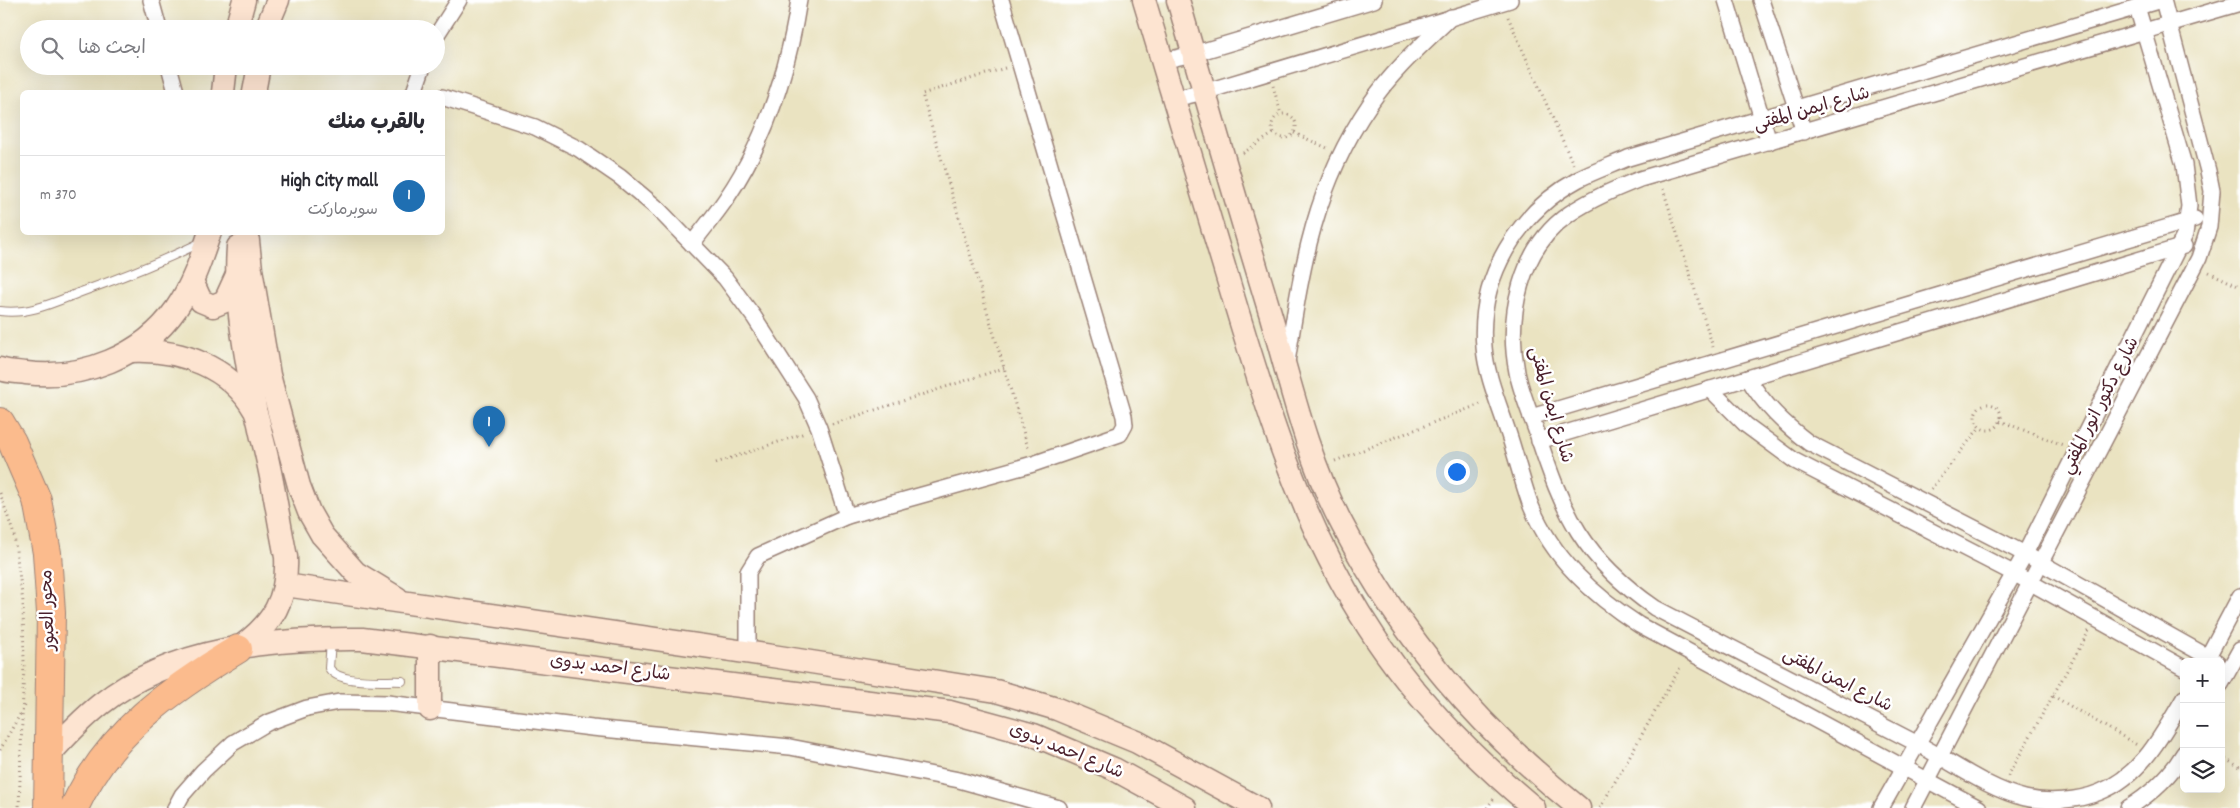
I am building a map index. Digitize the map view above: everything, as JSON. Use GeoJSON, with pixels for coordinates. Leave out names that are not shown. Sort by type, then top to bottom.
{"type":"FeatureCollection","features":[{"type":"Feature","properties":{"kind":"highway","name":"محور العبور"},"geometry":{"type":"LineString","coordinates":[[0,422],[12,442],[37,500],[47,553],[51,613],[48,808]]}},
{"type":"Feature","properties":{"kind":"highway"},"geometry":{"type":"LineString","coordinates":[[74,808],[95,771],[143,715],[171,691],[238,649]]}},
{"type":"Feature","properties":{"kind":"street"},"geometry":{"type":"LineString","coordinates":[[151,0],[156,20]]}},
{"type":"Feature","properties":{"kind":"street"},"geometry":{"type":"LineString","coordinates":[[238,20],[244,0]]}},
{"type":"Feature","properties":{"kind":"street"},"geometry":{"type":"LineString","coordinates":[[270,20],[278,0]]}},
{"type":"Feature","properties":{"kind":"street"},"geometry":{"type":"LineString","coordinates":[[445,22],[459,0]]}},
{"type":"Feature","properties":{"kind":"street"},"geometry":{"type":"LineString","coordinates":[[692,244],[726,198],[754,150],[776,99],[792,46],[799,0]]}},
{"type":"Feature","properties":{"kind":"street"},"geometry":{"type":"LineString","coordinates":[[748,653],[748,584],[751,564],[758,556],[848,516],[1033,464],[1120,434],[1123,430],[1125,420],[1001,0]]}},
{"type":"Feature","properties":{"kind":"street"},"geometry":{"type":"LineString","coordinates":[[1144,0],[1267,410],[1292,478],[1329,559],[1361,616],[1399,672],[1442,724],[1490,771],[1534,808]]}},
{"type":"Feature","properties":{"kind":"street"},"geometry":{"type":"LineString","coordinates":[[1178,0],[1309,448],[1346,532],[1383,596],[1418,647],[1458,695],[1501,740],[1579,808]]}},
{"type":"Feature","properties":{"kind":"street"},"geometry":{"type":"LineString","coordinates":[[1162,61],[1193,54],[1374,0]]}},
{"type":"Feature","properties":{"kind":"street"},"geometry":{"type":"LineString","coordinates":[[1726,0],[1770,142]]}},
{"type":"Feature","properties":{"kind":"street"},"geometry":{"type":"LineString","coordinates":[[1761,0],[1804,132]]}},
{"type":"Feature","properties":{"kind":"street","name":"شارع ايمن المفتى"},"geometry":{"type":"LineString","coordinates":[[1979,808],[1639,625],[1605,603],[1575,575],[1551,543],[1532,507],[1497,397],[1484,348],[1483,316],[1489,285],[1501,255],[1524,223],[1552,196],[1580,178],[1628,158],[1762,117],[2162,0]]}},
{"type":"Feature","properties":{"kind":"street","name":"شارع دكتور انور المفتي"},"geometry":{"type":"LineString","coordinates":[[1913,808],[2195,266],[2206,240],[2211,214],[2212,191],[2170,24],[2162,0]]}},
{"type":"Feature","properties":{"kind":"street"},"geometry":{"type":"LineString","coordinates":[[1174,99],[1270,73],[1506,1]]}},
{"type":"Feature","properties":{"kind":"street","name":"شارع ايمن المفتى"},"geometry":{"type":"LineString","coordinates":[[2181,703],[2150,752],[2125,779],[2100,792],[2073,799],[2026,798],[2001,790],[1940,756],[1655,608],[1628,589],[1604,567],[1583,541],[1567,513],[1539,441],[1517,373],[1513,343],[1514,316],[1520,287],[1531,260],[1547,236],[1567,215],[1602,194],[1658,174],[2240,3]]}},
{"type":"Feature","properties":{"kind":"street","name":"شارع دكتور انور المفتي"},"geometry":{"type":"LineString","coordinates":[[1880,808],[2015,574],[2180,247],[2188,221],[2189,206],[2184,165],[2137,8]]}},
{"type":"Feature","properties":{"kind":"street"},"geometry":{"type":"LineString","coordinates":[[1286,369],[1299,288],[1316,216],[1340,154],[1371,103],[1408,59],[1451,18]]}},
{"type":"Feature","properties":{"kind":"street"},"geometry":{"type":"LineString","coordinates":[[171,75],[175,90]]}},
{"type":"Feature","properties":{"kind":"street"},"geometry":{"type":"LineString","coordinates":[[223,90],[225,75]]}},
{"type":"Feature","properties":{"kind":"street"},"geometry":{"type":"LineString","coordinates":[[254,90],[257,75]]}},
{"type":"Feature","properties":{"kind":"street"},"geometry":{"type":"LineString","coordinates":[[419,90],[422,75]]}},
{"type":"Feature","properties":{"kind":"street"},"geometry":{"type":"LineString","coordinates":[[445,98],[535,127],[579,150],[620,177],[657,208],[725,278],[754,317],[806,398],[819,428],[848,516]]}},
{"type":"Feature","properties":{"kind":"street"},"geometry":{"type":"LineString","coordinates":[[1532,417],[2211,214]]}},
{"type":"Feature","properties":{"kind":"street"},"geometry":{"type":"LineString","coordinates":[[0,369],[47,376],[91,369],[131,351],[155,332],[176,309],[192,281],[209,235]]}},
{"type":"Feature","properties":{"kind":"street"},"geometry":{"type":"LineString","coordinates":[[238,649],[260,632],[269,622],[279,605],[285,585],[286,557],[267,455],[255,412],[238,308],[236,277],[239,235]]}},
{"type":"Feature","properties":{"kind":"street"},"geometry":{"type":"LineString","coordinates":[[247,235],[258,318],[269,375],[299,486],[309,512],[322,536],[356,573],[409,604]]}},
{"type":"Feature","properties":{"kind":"street"},"geometry":{"type":"LineString","coordinates":[[1539,441],[2206,240]]}},
{"type":"Feature","properties":{"kind":"street"},"geometry":{"type":"LineString","coordinates":[[2090,250],[2098,272]]}},
{"type":"Feature","properties":{"kind":"street"},"geometry":{"type":"LineString","coordinates":[[192,281],[202,301],[213,306],[225,301],[236,277]]}},
{"type":"Feature","properties":{"kind":"street"},"geometry":{"type":"LineString","coordinates":[[131,351],[150,350],[182,356],[207,364],[237,388],[255,412]]}},
{"type":"Feature","properties":{"kind":"street"},"geometry":{"type":"LineString","coordinates":[[1748,378],[1771,411],[1809,443],[2025,554],[2207,658]]}},
{"type":"Feature","properties":{"kind":"street"},"geometry":{"type":"LineString","coordinates":[[1710,389],[1746,425],[1796,461],[2015,574],[2180,666]]}},
{"type":"Feature","properties":{"kind":"street","name":"شارع احمد بدوى"},"geometry":{"type":"LineString","coordinates":[[285,585],[996,691],[1057,709],[1137,742],[1258,808]]}},
{"type":"Feature","properties":{"kind":"street"},"geometry":{"type":"LineString","coordinates":[[2218,658],[2240,596]]}},
{"type":"Feature","properties":{"kind":"street","name":"شارع احمد بدوى"},"geometry":{"type":"LineString","coordinates":[[49,755],[74,727],[102,703],[133,683],[167,667],[202,655],[269,644],[331,639],[370,640],[950,712],[1034,735],[1114,770],[1185,808]]}},
{"type":"Feature","properties":{"kind":"street"},"geometry":{"type":"LineString","coordinates":[[430,646],[430,709]]}},
{"type":"Feature","properties":{"kind":"street"},"geometry":{"type":"LineString","coordinates":[[2225,658],[2240,650]]}},
{"type":"Feature","properties":{"kind":"street"},"geometry":{"type":"LineString","coordinates":[[175,808],[182,795],[233,743],[267,723],[307,708],[339,702],[387,704],[592,728],[790,747],[959,780],[1059,808]]}},
{"type":"Feature","properties":{"kind":"street"},"geometry":{"type":"LineString","coordinates":[[2128,808],[2158,786],[2180,760]]}},
{"type":"Feature","properties":{"kind":"lane"},"geometry":{"type":"LineString","coordinates":[[0,312],[12,313],[39,307],[142,270],[209,235]]}},
{"type":"Feature","properties":{"kind":"lane"},"geometry":{"type":"LineString","coordinates":[[331,639],[330,668],[336,676],[345,679],[402,681]]}},
{"type":"Feature","properties":{"kind":"path"},"geometry":{"type":"LineString","coordinates":[[1506,1],[1580,178]]}},
{"type":"Feature","properties":{"kind":"path"},"geometry":{"type":"LineString","coordinates":[[1020,63],[922,94],[1033,464]]}},
{"type":"Feature","properties":{"kind":"path"},"geometry":{"type":"LineString","coordinates":[[1270,73],[1281,114]]}},
{"type":"Feature","properties":{"kind":"path"},"geometry":{"type":"LineString","coordinates":[[1281,114],[1294,119],[1296,128],[1294,133],[1286,138],[1282,138],[1274,133],[1272,122],[1281,114]]}},
{"type":"Feature","properties":{"kind":"path"},"geometry":{"type":"LineString","coordinates":[[1225,163],[1274,133]]}},
{"type":"Feature","properties":{"kind":"path"},"geometry":{"type":"LineString","coordinates":[[1294,133],[1340,154]]}},
{"type":"Feature","properties":{"kind":"path"},"geometry":{"type":"LineString","coordinates":[[1658,174],[1717,361]]}},
{"type":"Feature","properties":{"kind":"path"},"geometry":{"type":"LineString","coordinates":[[2195,266],[2240,287]]}},
{"type":"Feature","properties":{"kind":"path"},"geometry":{"type":"LineString","coordinates":[[716,462],[1004,368]]}},
{"type":"Feature","properties":{"kind":"path"},"geometry":{"type":"LineString","coordinates":[[1318,468],[1497,397]]}},
{"type":"Feature","properties":{"kind":"path"},"geometry":{"type":"LineString","coordinates":[[1987,404],[1992,405],[2000,412],[2000,421],[1994,429],[1984,430],[1980,427],[1977,423],[1976,413],[1978,409],[1987,404]]}},
{"type":"Feature","properties":{"kind":"path"},"geometry":{"type":"LineString","coordinates":[[2000,421],[2077,450]]}},
{"type":"Feature","properties":{"kind":"path"},"geometry":{"type":"LineString","coordinates":[[1922,500],[1980,427]]}},
{"type":"Feature","properties":{"kind":"path"},"geometry":{"type":"LineString","coordinates":[[0,493],[14,534],[21,574],[23,602],[24,664],[19,808]]}},
{"type":"Feature","properties":{"kind":"path"},"geometry":{"type":"LineString","coordinates":[[2001,790],[2096,618]]}},
{"type":"Feature","properties":{"kind":"path"},"geometry":{"type":"LineString","coordinates":[[1600,808],[1689,652]]}},
{"type":"Feature","properties":{"kind":"path"},"geometry":{"type":"LineString","coordinates":[[2052,696],[2150,752]]}},
{"type":"Feature","properties":{"kind":"path"},"geometry":{"type":"LineString","coordinates":[[2225,759],[2240,767]]}},
{"type":"Feature","properties":{"kind":"place","name":"High City mall"},"geometry":{"type":"Point","coordinates":[489,447]}}]}
